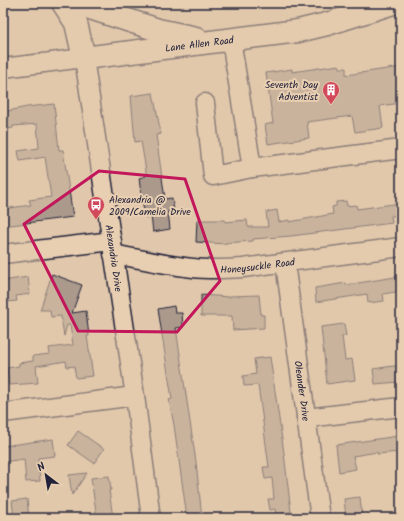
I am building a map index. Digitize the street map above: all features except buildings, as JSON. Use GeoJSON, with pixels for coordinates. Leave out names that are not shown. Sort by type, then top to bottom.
{"type":"FeatureCollection","features":[{"type":"Feature","properties":{"kind":"main road","name":"Alexandria Drive"},"geometry":{"type":"LineString","coordinates":[[63,3],[76,23],[84,58]]}},
{"type":"Feature","properties":{"kind":"main road"},"geometry":{"type":"LineString","coordinates":[[75,3],[158,30],[223,41]]}},
{"type":"Feature","properties":{"kind":"main road","name":"Lane Allen Road"},"geometry":{"type":"LineString","coordinates":[[84,58],[272,35],[310,28],[393,3]]}},
{"type":"Feature","properties":{"kind":"street"},"geometry":{"type":"LineString","coordinates":[[223,41],[252,168]]}},
{"type":"Feature","properties":{"kind":"street","name":"Lane Allen Road"},"geometry":{"type":"LineString","coordinates":[[3,68],[84,58]]}},
{"type":"Feature","properties":{"kind":"street","name":"Alexandria Drive"},"geometry":{"type":"LineString","coordinates":[[84,58],[135,396],[151,518]]}},
{"type":"Feature","properties":{"kind":"street"},"geometry":{"type":"LineString","coordinates":[[205,103],[213,176],[252,168],[401,149]]}},
{"type":"Feature","properties":{"kind":"street","name":"Honeysuckle Road"},"geometry":{"type":"LineString","coordinates":[[3,254],[112,247],[162,264],[195,268],[243,268],[401,247]]}},
{"type":"Feature","properties":{"kind":"street","name":"Oleander Drive"},"geometry":{"type":"LineString","coordinates":[[285,263],[320,518]]}},
{"type":"Feature","properties":{"kind":"street"},"geometry":{"type":"LineString","coordinates":[[3,413],[135,396]]}},
{"type":"Feature","properties":{"kind":"street"},"geometry":{"type":"LineString","coordinates":[[306,418],[401,407]]}},
{"type":"Feature","properties":{"kind":"highlighted area"},"geometry":{"type":"Polygon","coordinates":[[[99,171],[185,179],[220,281],[177,332],[78,331],[24,224],[99,171]]]}},
{"type":"Feature","properties":{"kind":"place","name":"Seventh Day Adventist"},"geometry":{"type":"Point","coordinates":[331,105]}},
{"type":"Feature","properties":{"kind":"place","name":"Alexandria @ 2009/Camelia Drive"},"geometry":{"type":"Point","coordinates":[96,220]}}]}
